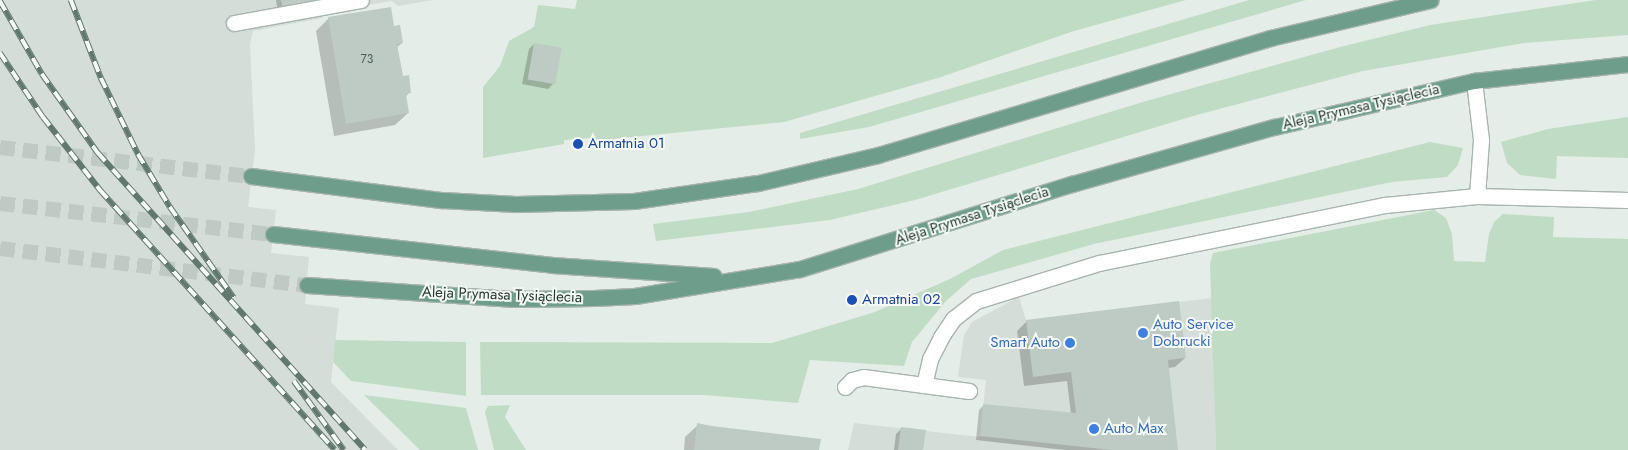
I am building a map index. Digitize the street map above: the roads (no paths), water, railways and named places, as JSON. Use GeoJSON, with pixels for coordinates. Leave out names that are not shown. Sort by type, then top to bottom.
{"type":"FeatureCollection","features":[{"type":"Feature","properties":{"kind":"main road"},"geometry":{"type":"LineString","coordinates":[[251,176],[442,200],[516,204],[634,200],[758,183],[878,155],[1270,38],[1431,0]]}},
{"type":"Feature","properties":{"kind":"main road","name":"Aleja Prymasa Tysiąclecia"},"geometry":{"type":"LineString","coordinates":[[307,285],[511,299],[635,296],[837,259],[1072,184],[1274,127],[1474,81],[1628,64]]}},
{"type":"Feature","properties":{"kind":"main road"},"geometry":{"type":"LineString","coordinates":[[273,234],[542,264],[740,278]]}},
{"type":"Feature","properties":{"kind":"lane"},"geometry":{"type":"LineString","coordinates":[[234,23],[361,0]]}},
{"type":"Feature","properties":{"kind":"lane"},"geometry":{"type":"LineString","coordinates":[[1474,81],[1481,140],[1477,196]]}},
{"type":"Feature","properties":{"kind":"lane"},"geometry":{"type":"LineString","coordinates":[[924,385],[930,359],[953,319],[976,301],[1099,263],[1384,204],[1477,196],[1628,200]]}},
{"type":"Feature","properties":{"kind":"lane"},"geometry":{"type":"LineString","coordinates":[[845,387],[852,380],[863,378],[969,391]]}},
{"type":"Feature","properties":{"kind":"tunnel"},"geometry":{"type":"LineString","coordinates":[[0,147],[251,176]]}},
{"type":"Feature","properties":{"kind":"tunnel"},"geometry":{"type":"LineString","coordinates":[[0,203],[273,234]]}},
{"type":"Feature","properties":{"kind":"tunnel"},"geometry":{"type":"LineString","coordinates":[[0,248],[307,285]]}},
{"type":"Feature","properties":{"kind":"railway"},"geometry":{"type":"LineString","coordinates":[[71,0],[101,78],[138,154],[170,207],[234,298]]}},
{"type":"Feature","properties":{"kind":"railway"},"geometry":{"type":"LineString","coordinates":[[0,1],[42,74],[98,153],[365,450]]}},
{"type":"Feature","properties":{"kind":"railway"},"geometry":{"type":"LineString","coordinates":[[0,53],[43,117],[100,190],[335,450]]}},
{"type":"Feature","properties":{"kind":"railway"},"geometry":{"type":"LineString","coordinates":[[294,381],[344,450]]}},
{"type":"Feature","properties":{"kind":"place","name":"Armatnia 01"},"geometry":{"type":"Point","coordinates":[578,144]}},
{"type":"Feature","properties":{"kind":"place","name":"Armatnia 02"},"geometry":{"type":"Point","coordinates":[852,300]}},
{"type":"Feature","properties":{"kind":"place","name":"Auto Service Dobrucki"},"geometry":{"type":"Point","coordinates":[1143,333]}},
{"type":"Feature","properties":{"kind":"place","name":"Smart Auto"},"geometry":{"type":"Point","coordinates":[1070,343]}},
{"type":"Feature","properties":{"kind":"place","name":"Auto Max"},"geometry":{"type":"Point","coordinates":[1094,429]}}]}
